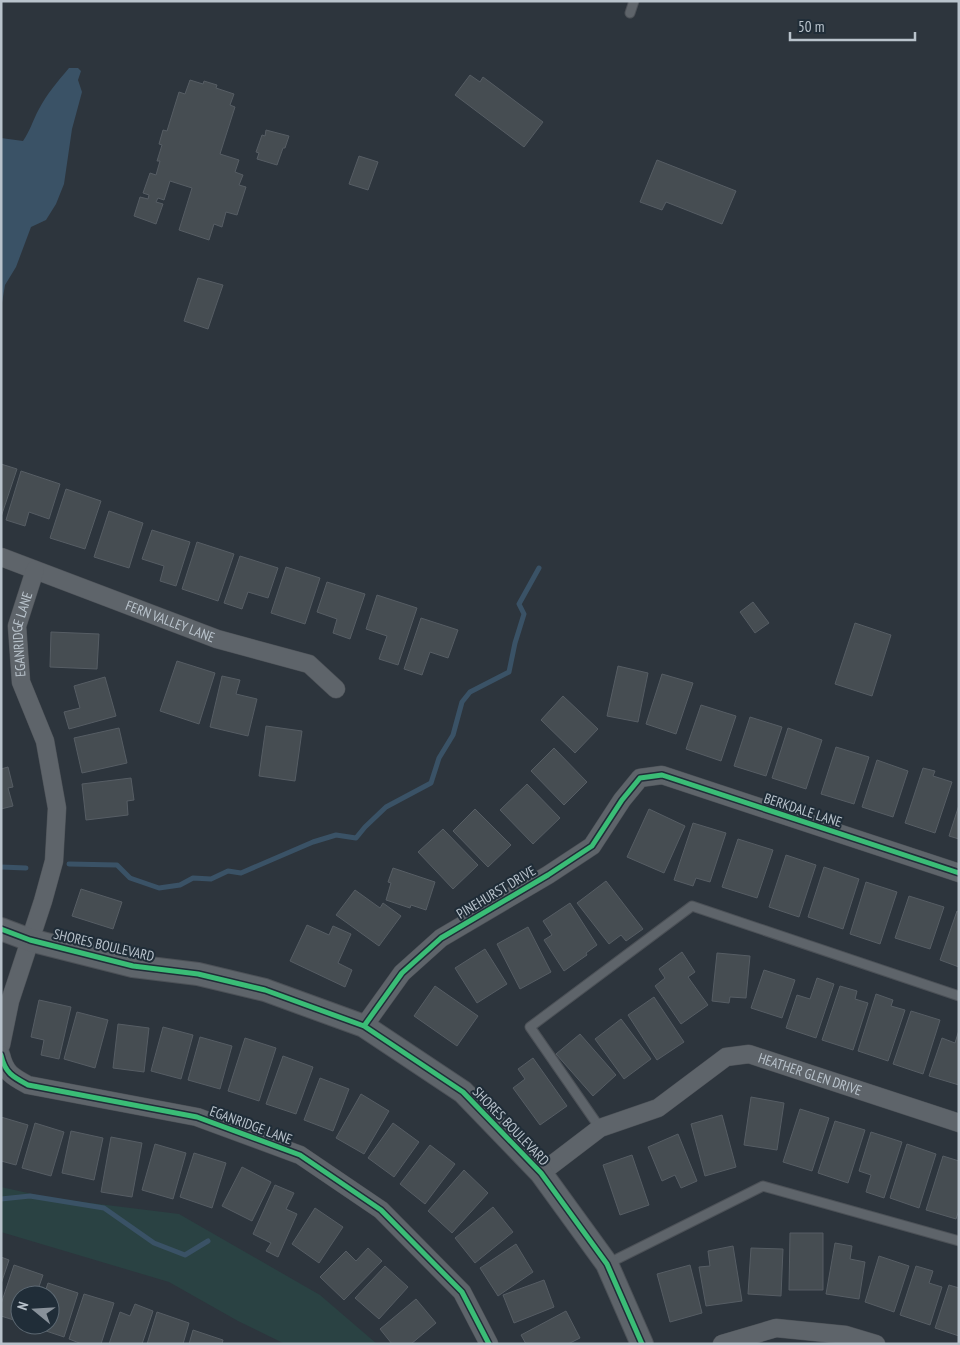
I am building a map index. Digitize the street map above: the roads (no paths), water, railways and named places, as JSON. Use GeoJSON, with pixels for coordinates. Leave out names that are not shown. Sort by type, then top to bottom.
{"type":"FeatureCollection","features":[{"type":"Feature","properties":{"kind":"street","name":"FERN VALLEY LANE"},"geometry":{"type":"LineString","coordinates":[[1,556],[217,638],[309,664],[336,689]]}},
{"type":"Feature","properties":{"kind":"street","name":"EGANRIDGE LANE"},"geometry":{"type":"LineString","coordinates":[[1,1046],[10,1001],[54,861],[57,808],[45,741],[21,682],[17,626],[36,570]]}},
{"type":"Feature","properties":{"kind":"street","name":"BERKDALE LANE"},"geometry":{"type":"LineString","coordinates":[[640,778],[662,775],[959,873]]}},
{"type":"Feature","properties":{"kind":"street","name":"PINEHURST DRIVE"},"geometry":{"type":"LineString","coordinates":[[364,1026],[402,973],[441,938],[548,875],[592,846],[622,800],[640,778]]}},
{"type":"Feature","properties":{"kind":"street","name":"SHORES BOULEVARD"},"geometry":{"type":"LineString","coordinates":[[1,929],[30,940],[133,966],[198,974],[265,990],[364,1026],[463,1092],[541,1173],[607,1264],[642,1344]]}},
{"type":"Feature","properties":{"kind":"street","name":"HEATHER GLEN DRIVE"},"geometry":{"type":"LineString","coordinates":[[541,1173],[600,1128],[658,1108],[726,1057],[749,1054],[959,1123]]}},
{"type":"Feature","properties":{"kind":"street","name":"EGANRIDGE LANE"},"geometry":{"type":"LineString","coordinates":[[1,1055],[4,1066],[13,1077],[28,1085],[197,1117],[300,1155],[381,1210],[462,1292],[489,1344]]}},
{"type":"Feature","properties":{"kind":"street"},"geometry":{"type":"LineString","coordinates":[[722,1344],[776,1328],[846,1335],[876,1344]]}},
{"type":"Feature","properties":{"kind":"lane"},"geometry":{"type":"LineString","coordinates":[[630,13],[634,1]]}},
{"type":"Feature","properties":{"kind":"lane"},"geometry":{"type":"LineString","coordinates":[[600,1128],[530,1027],[692,906],[959,996]]}},
{"type":"Feature","properties":{"kind":"lane"},"geometry":{"type":"LineString","coordinates":[[607,1264],[763,1186],[959,1241]]}},
{"type":"Feature","properties":{"kind":"water"},"geometry":{"type":"Polygon","coordinates":[[[69,68],[78,68],[81,71],[78,80],[82,92],[72,129],[64,184],[56,204],[46,220],[31,227],[16,267],[5,285],[1,309],[1,138],[23,141],[39,109],[69,68]]]}},
{"type":"Feature","properties":{"kind":"waterway"},"geometry":{"type":"LineString","coordinates":[[69,864],[117,865],[130,878],[159,888],[180,885],[193,878],[211,879],[228,871],[241,873],[313,842],[336,835],[356,838],[386,807],[431,783],[439,758],[453,735],[462,702],[470,692],[509,672],[524,614],[519,604],[539,568]]}},
{"type":"Feature","properties":{"kind":"waterway"},"geometry":{"type":"LineString","coordinates":[[1,867],[26,868]]}},
{"type":"Feature","properties":{"kind":"waterway"},"geometry":{"type":"LineString","coordinates":[[1,1199],[30,1196],[104,1208],[154,1243],[185,1255],[208,1241]]}}]}
